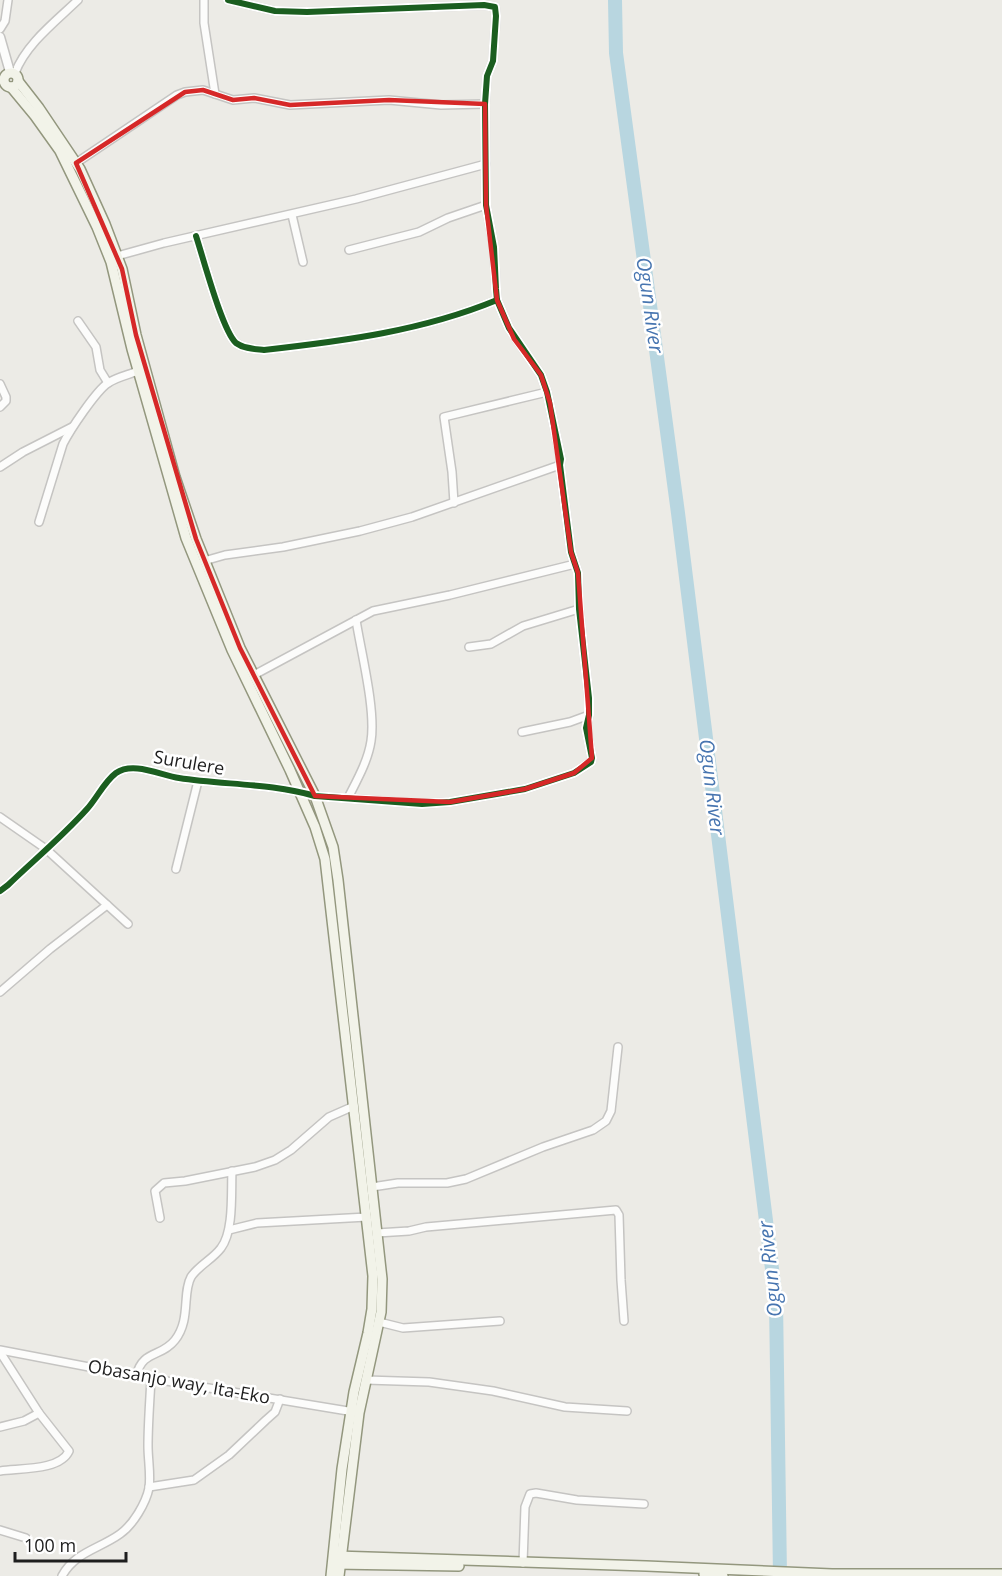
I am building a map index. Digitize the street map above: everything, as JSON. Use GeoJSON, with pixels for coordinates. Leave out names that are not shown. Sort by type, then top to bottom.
{"type":"FeatureCollection","features":[{"type":"Feature","properties":{"kind":"main road"},"geometry":{"type":"LineString","coordinates":[[8,82],[39,108],[76,163],[105,224],[122,268],[136,335],[176,477],[204,561],[240,648],[315,796],[333,847],[382,1279],[379,1322],[366,1380],[355,1413]]}},
{"type":"Feature","properties":{"kind":"main road"},"geometry":{"type":"LineString","coordinates":[[8,82],[60,152],[98,226],[111,262],[138,371],[186,538],[232,650],[315,827],[325,859],[373,1276],[372,1309],[355,1413],[337,1560],[332,1576]]}},
{"type":"Feature","properties":{"kind":"main road"},"geometry":{"type":"LineString","coordinates":[[337,1560],[646,1566],[832,1575],[1002,1574]]}},
{"type":"Feature","properties":{"kind":"main road"},"geometry":{"type":"LineString","coordinates":[[337,1560],[659,1569],[723,1576]]}},
{"type":"Feature","properties":{"kind":"main road"},"geometry":{"type":"LineString","coordinates":[[337,1560],[339,1576]]}},
{"type":"Feature","properties":{"kind":"street"},"geometry":{"type":"LineString","coordinates":[[0,29],[5,21],[8,0]]}},
{"type":"Feature","properties":{"kind":"street"},"geometry":{"type":"LineString","coordinates":[[8,82],[27,51],[78,0]]}},
{"type":"Feature","properties":{"kind":"street"},"geometry":{"type":"LineString","coordinates":[[204,0],[202,9],[215,94]]}},
{"type":"Feature","properties":{"kind":"street"},"geometry":{"type":"LineString","coordinates":[[228,0],[275,11],[297,12],[428,6],[491,5],[495,7],[493,61],[487,76],[485,104],[486,205],[494,247],[497,300],[514,339],[541,375],[547,392],[561,459],[571,552],[578,573],[579,609],[590,715],[570,722],[522,732]]}},
{"type":"Feature","properties":{"kind":"street"},"geometry":{"type":"LineString","coordinates":[[0,37],[8,82]]}},
{"type":"Feature","properties":{"kind":"street"},"geometry":{"type":"LineString","coordinates":[[76,163],[177,95],[196,90],[233,100],[255,98],[290,105],[389,100],[441,105],[485,104]]}},
{"type":"Feature","properties":{"kind":"street"},"geometry":{"type":"LineString","coordinates":[[117,256],[356,200],[486,164]]}},
{"type":"Feature","properties":{"kind":"street"},"geometry":{"type":"LineString","coordinates":[[349,250],[419,231],[486,205]]}},
{"type":"Feature","properties":{"kind":"street"},"geometry":{"type":"LineString","coordinates":[[292,215],[303,262]]}},
{"type":"Feature","properties":{"kind":"street"},"geometry":{"type":"LineString","coordinates":[[196,236],[216,300],[232,338],[238,345],[249,349],[275,349],[382,335],[465,314],[497,300]]}},
{"type":"Feature","properties":{"kind":"street"},"geometry":{"type":"LineString","coordinates":[[78,321],[96,347],[100,370],[108,383]]}},
{"type":"Feature","properties":{"kind":"street"},"geometry":{"type":"LineString","coordinates":[[39,522],[63,444],[74,426],[108,383],[138,371]]}},
{"type":"Feature","properties":{"kind":"street"},"geometry":{"type":"LineString","coordinates":[[0,384],[6,398],[6,402],[0,407]]}},
{"type":"Feature","properties":{"kind":"street"},"geometry":{"type":"LineString","coordinates":[[453,503],[452,472],[444,417],[547,392]]}},
{"type":"Feature","properties":{"kind":"street"},"geometry":{"type":"LineString","coordinates":[[0,466],[74,426]]}},
{"type":"Feature","properties":{"kind":"street"},"geometry":{"type":"LineString","coordinates":[[204,561],[225,555],[283,547],[360,531],[412,517],[560,465]]}},
{"type":"Feature","properties":{"kind":"street"},"geometry":{"type":"LineString","coordinates":[[254,675],[383,608],[450,595],[575,564]]}},
{"type":"Feature","properties":{"kind":"street"},"geometry":{"type":"LineString","coordinates":[[469,647],[491,644],[523,626],[579,609]]}},
{"type":"Feature","properties":{"kind":"street"},"geometry":{"type":"LineString","coordinates":[[348,798],[367,756],[371,740],[371,712],[356,620]]}},
{"type":"Feature","properties":{"kind":"street","name":"Surulere"},"geometry":{"type":"LineString","coordinates":[[0,891],[88,809],[117,773],[136,769],[198,781],[299,791],[315,796],[422,804],[450,802],[525,789],[574,773],[588,765],[592,758],[586,728],[590,715]]}},
{"type":"Feature","properties":{"kind":"street"},"geometry":{"type":"LineString","coordinates":[[176,869],[198,781]]}},
{"type":"Feature","properties":{"kind":"street"},"geometry":{"type":"LineString","coordinates":[[0,817],[46,849],[128,924]]}},
{"type":"Feature","properties":{"kind":"street"},"geometry":{"type":"LineString","coordinates":[[0,992],[50,949],[107,905]]}},
{"type":"Feature","properties":{"kind":"street"},"geometry":{"type":"LineString","coordinates":[[372,1187],[398,1183],[447,1183],[466,1179],[525,1154],[593,1130],[606,1121],[611,1111],[618,1047]]}},
{"type":"Feature","properties":{"kind":"street"},"geometry":{"type":"LineString","coordinates":[[160,1218],[155,1191],[164,1183],[255,1167],[275,1160],[291,1150],[329,1117],[354,1106]]}},
{"type":"Feature","properties":{"kind":"street"},"geometry":{"type":"LineString","coordinates":[[136,1376],[139,1364],[144,1359],[174,1342],[180,1334],[187,1307],[190,1278],[221,1248],[229,1230],[232,1171]]}},
{"type":"Feature","properties":{"kind":"street"},"geometry":{"type":"LineString","coordinates":[[377,1233],[612,1209],[619,1215],[624,1321]]}},
{"type":"Feature","properties":{"kind":"street"},"geometry":{"type":"LineString","coordinates":[[229,1230],[257,1223],[367,1217]]}},
{"type":"Feature","properties":{"kind":"street"},"geometry":{"type":"LineString","coordinates":[[379,1322],[403,1328],[500,1322]]}},
{"type":"Feature","properties":{"kind":"street"},"geometry":{"type":"LineString","coordinates":[[0,1351],[39,1413],[69,1451],[67,1455],[53,1463],[36,1468],[0,1471]]}},
{"type":"Feature","properties":{"kind":"street","name":"Obasanjo way, Ita-Eko"},"geometry":{"type":"LineString","coordinates":[[0,1351],[355,1413]]}},
{"type":"Feature","properties":{"kind":"street"},"geometry":{"type":"LineString","coordinates":[[62,1576],[77,1557],[122,1533],[136,1517],[149,1487],[151,1378]]}},
{"type":"Feature","properties":{"kind":"street"},"geometry":{"type":"LineString","coordinates":[[366,1380],[429,1382],[493,1391],[565,1407],[627,1411]]}},
{"type":"Feature","properties":{"kind":"street"},"geometry":{"type":"LineString","coordinates":[[149,1487],[194,1480],[229,1455],[275,1412],[280,1399]]}},
{"type":"Feature","properties":{"kind":"street"},"geometry":{"type":"LineString","coordinates":[[0,1427],[24,1421],[39,1413]]}},
{"type":"Feature","properties":{"kind":"street"},"geometry":{"type":"LineString","coordinates":[[524,1563],[525,1507],[530,1494],[577,1500],[644,1504]]}},
{"type":"Feature","properties":{"kind":"street"},"geometry":{"type":"LineString","coordinates":[[0,1530],[26,1538]]}},
{"type":"Feature","properties":{"kind":"highlighted area"},"geometry":{"type":"Polygon","coordinates":[[[203,90],[233,100],[254,98],[290,105],[389,100],[485,104],[486,205],[497,300],[514,339],[541,375],[550,403],[571,552],[578,573],[592,758],[574,773],[525,789],[450,802],[315,796],[240,648],[196,539],[136,335],[122,269],[76,163],[185,92],[203,90]]]}},
{"type":"Feature","properties":{"kind":"waterway","name":"Ogun River"},"geometry":{"type":"LineString","coordinates":[[615,0],[616,53],[678,513],[776,1301],[780,1576]]}},
{"type":"Feature","properties":{"kind":"cycle path"},"geometry":{"type":"LineString","coordinates":[[0,891],[68,829],[91,805],[116,773],[130,768],[179,778],[264,786],[315,796],[422,804],[450,802],[525,789],[574,773],[591,762],[586,728],[589,698],[579,609],[578,573],[571,552],[561,459],[547,392],[541,375],[509,328],[497,300],[494,247],[486,205],[485,104],[487,76],[493,61],[495,7],[484,5],[307,12],[275,11],[228,0]]}},
{"type":"Feature","properties":{"kind":"cycle path"},"geometry":{"type":"LineString","coordinates":[[196,236],[225,324],[236,343],[250,348],[264,350],[382,333],[440,320],[497,300]]}}]}
